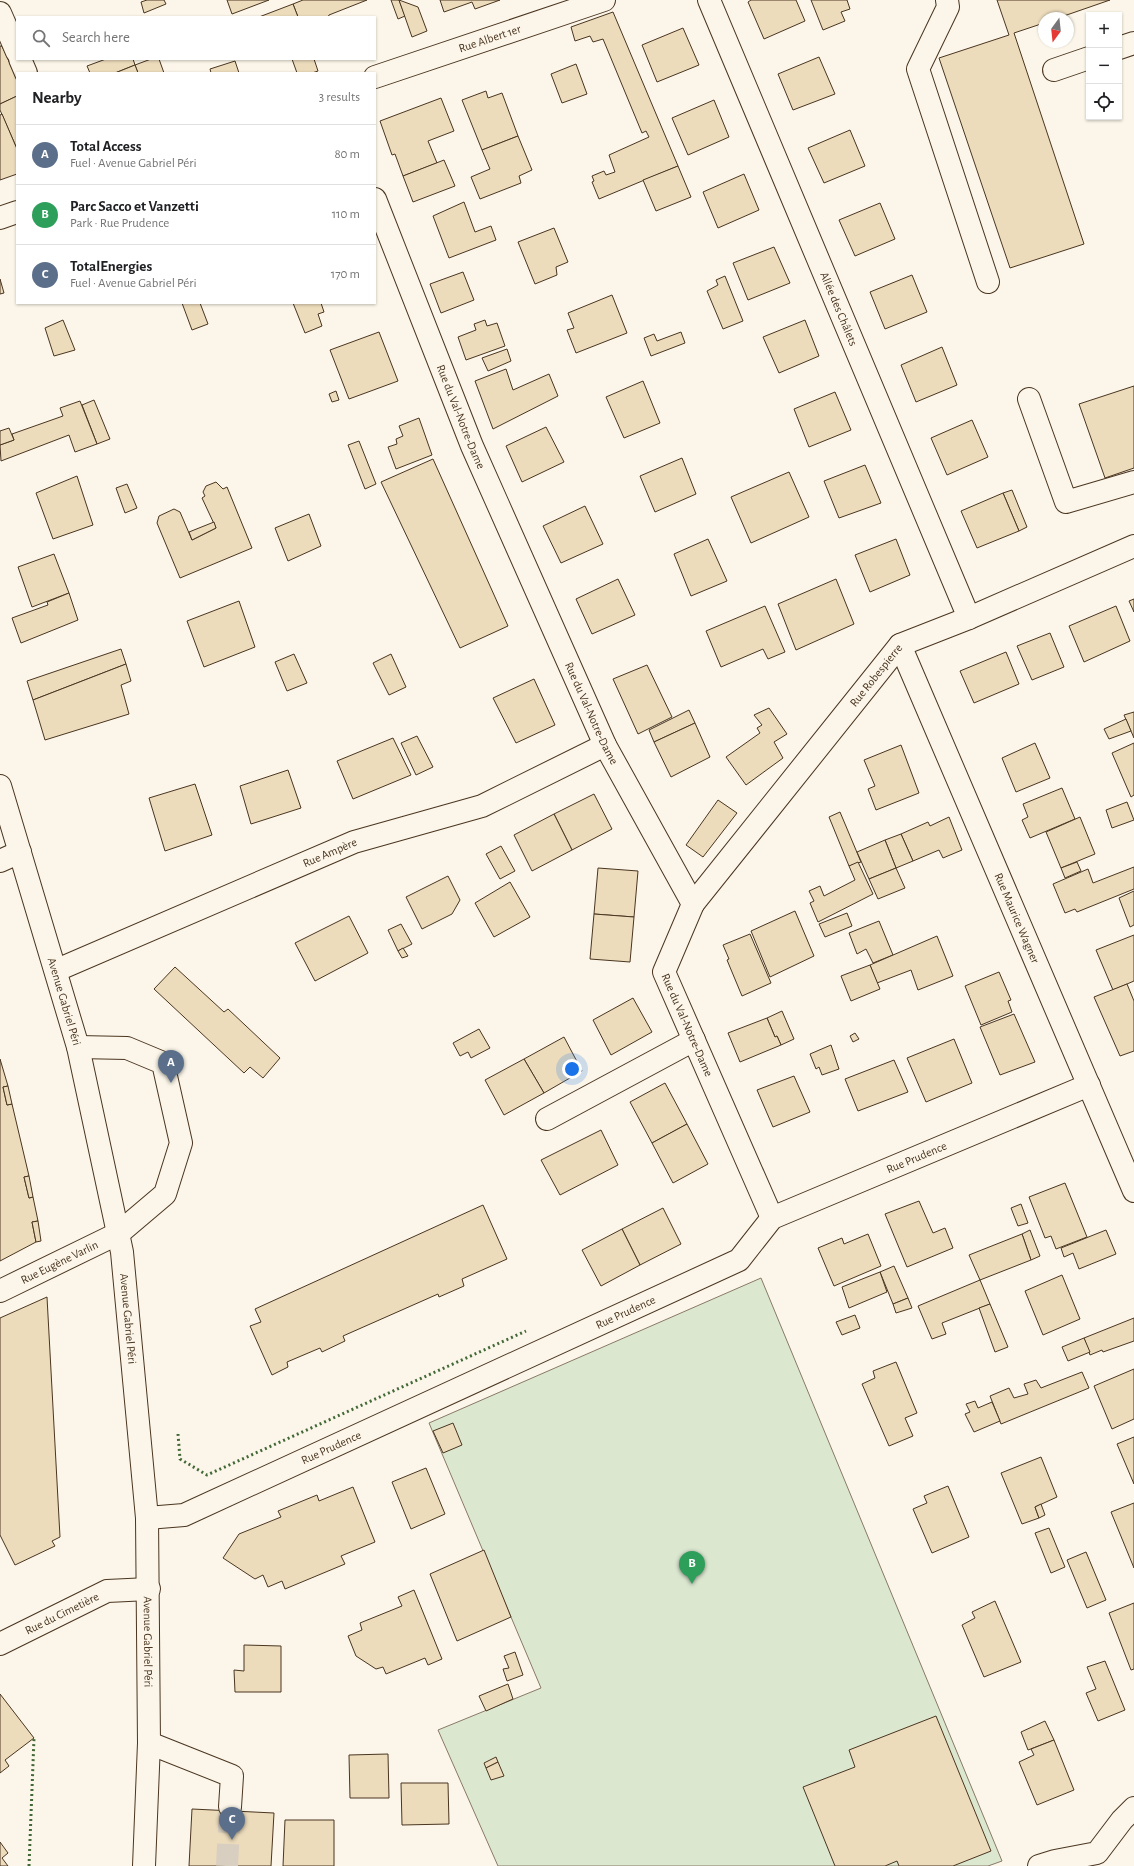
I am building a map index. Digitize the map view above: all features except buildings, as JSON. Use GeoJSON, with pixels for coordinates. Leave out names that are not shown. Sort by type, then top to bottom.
{"type":"FeatureCollection","features":[{"type":"Feature","properties":{"kind":"street","name":"Rue Albert 1er"},"geometry":{"type":"LineString","coordinates":[[376,77],[604,0]]}},
{"type":"Feature","properties":{"kind":"street","name":"Allée des Châlets"},"geometry":{"type":"LineString","coordinates":[[709,0],[969,618]]}},
{"type":"Feature","properties":{"kind":"street"},"geometry":{"type":"LineString","coordinates":[[947,0],[948,7],[918,69],[988,282]]}},
{"type":"Feature","properties":{"kind":"street"},"geometry":{"type":"LineString","coordinates":[[0,13],[16,50]]}},
{"type":"Feature","properties":{"kind":"street"},"geometry":{"type":"LineString","coordinates":[[1122,47],[1134,43]]}},
{"type":"Feature","properties":{"kind":"street"},"geometry":{"type":"LineString","coordinates":[[1054,70],[1086,59]]}},
{"type":"Feature","properties":{"kind":"street"},"geometry":{"type":"LineString","coordinates":[[20,60],[26,72]]}},
{"type":"Feature","properties":{"kind":"street","name":"Rue du Val-Notre-Dame"},"geometry":{"type":"LineString","coordinates":[[376,202],[472,446],[605,745],[693,904],[664,972],[772,1218]]}},
{"type":"Feature","properties":{"kind":"street"},"geometry":{"type":"LineString","coordinates":[[0,218],[16,212]]}},
{"type":"Feature","properties":{"kind":"street"},"geometry":{"type":"LineString","coordinates":[[1029,399],[1066,502],[1134,482]]}},
{"type":"Feature","properties":{"kind":"street","name":"Rue Robespierre"},"geometry":{"type":"LineString","coordinates":[[693,904],[900,645],[969,618],[1134,546]]}},
{"type":"Feature","properties":{"kind":"street","name":"Rue Maurice Wagner"},"geometry":{"type":"LineString","coordinates":[[900,645],[1134,1191]]}},
{"type":"Feature","properties":{"kind":"street","name":"Rue Ampère"},"geometry":{"type":"LineString","coordinates":[[57,970],[354,842],[482,806],[605,745]]}},
{"type":"Feature","properties":{"kind":"street","name":"Avenue Gabriel Péri"},"geometry":{"type":"LineString","coordinates":[[0,786],[57,970],[78,1047],[122,1252],[147,1518],[149,1589],[149,1743],[144,1866]]}},
{"type":"Feature","properties":{"kind":"street"},"geometry":{"type":"LineString","coordinates":[[0,861],[20,852]]}},
{"type":"Feature","properties":{"kind":"street"},"geometry":{"type":"LineString","coordinates":[[547,1119],[694,1040]]}},
{"type":"Feature","properties":{"kind":"street","name":"Rue Eugène Varlin"},"geometry":{"type":"LineString","coordinates":[[0,1291],[119,1233],[165,1194],[181,1143],[163,1063],[127,1048],[78,1047]]}},
{"type":"Feature","properties":{"kind":"street","name":"Rue Prudence"},"geometry":{"type":"LineString","coordinates":[[147,1518],[184,1515],[739,1260],[772,1218],[1089,1085]]}},
{"type":"Feature","properties":{"kind":"street","name":"Rue du Cimetière"},"geometry":{"type":"LineString","coordinates":[[0,1644],[107,1591],[149,1589]]}},
{"type":"Feature","properties":{"kind":"street"},"geometry":{"type":"LineString","coordinates":[[149,1743],[232,1776],[230,1807]]}},
{"type":"Feature","properties":{"kind":"street"},"geometry":{"type":"LineString","coordinates":[[1039,1866],[1055,1861],[1102,1860],[1122,1820],[1134,1808]]}},
{"type":"Feature","properties":{"kind":"green space"},"geometry":{"type":"Polygon","coordinates":[[[761,1278],[1002,1861],[988,1866],[498,1866],[438,1730],[541,1688],[429,1423],[761,1278]]]}},
{"type":"Feature","properties":{"kind":"tunnel"},"geometry":{"type":"LineString","coordinates":[[227,1866],[230,1807]]}},
{"type":"Feature","properties":{"kind":"hedge"},"geometry":{"type":"LineString","coordinates":[[178,1434],[180,1459],[207,1475],[526,1331]]}},
{"type":"Feature","properties":{"kind":"hedge"},"geometry":{"type":"LineString","coordinates":[[29,1866],[34,1738]]}},
{"type":"Feature","properties":{"kind":"place","name":"Total Access"},"geometry":{"type":"Point","coordinates":[171,1083]}},
{"type":"Feature","properties":{"kind":"place","name":"Parc Sacco et Vanzetti"},"geometry":{"type":"Point","coordinates":[692,1584]}},
{"type":"Feature","properties":{"kind":"place","name":"TotalEnergies"},"geometry":{"type":"Point","coordinates":[232,1840]}}]}
